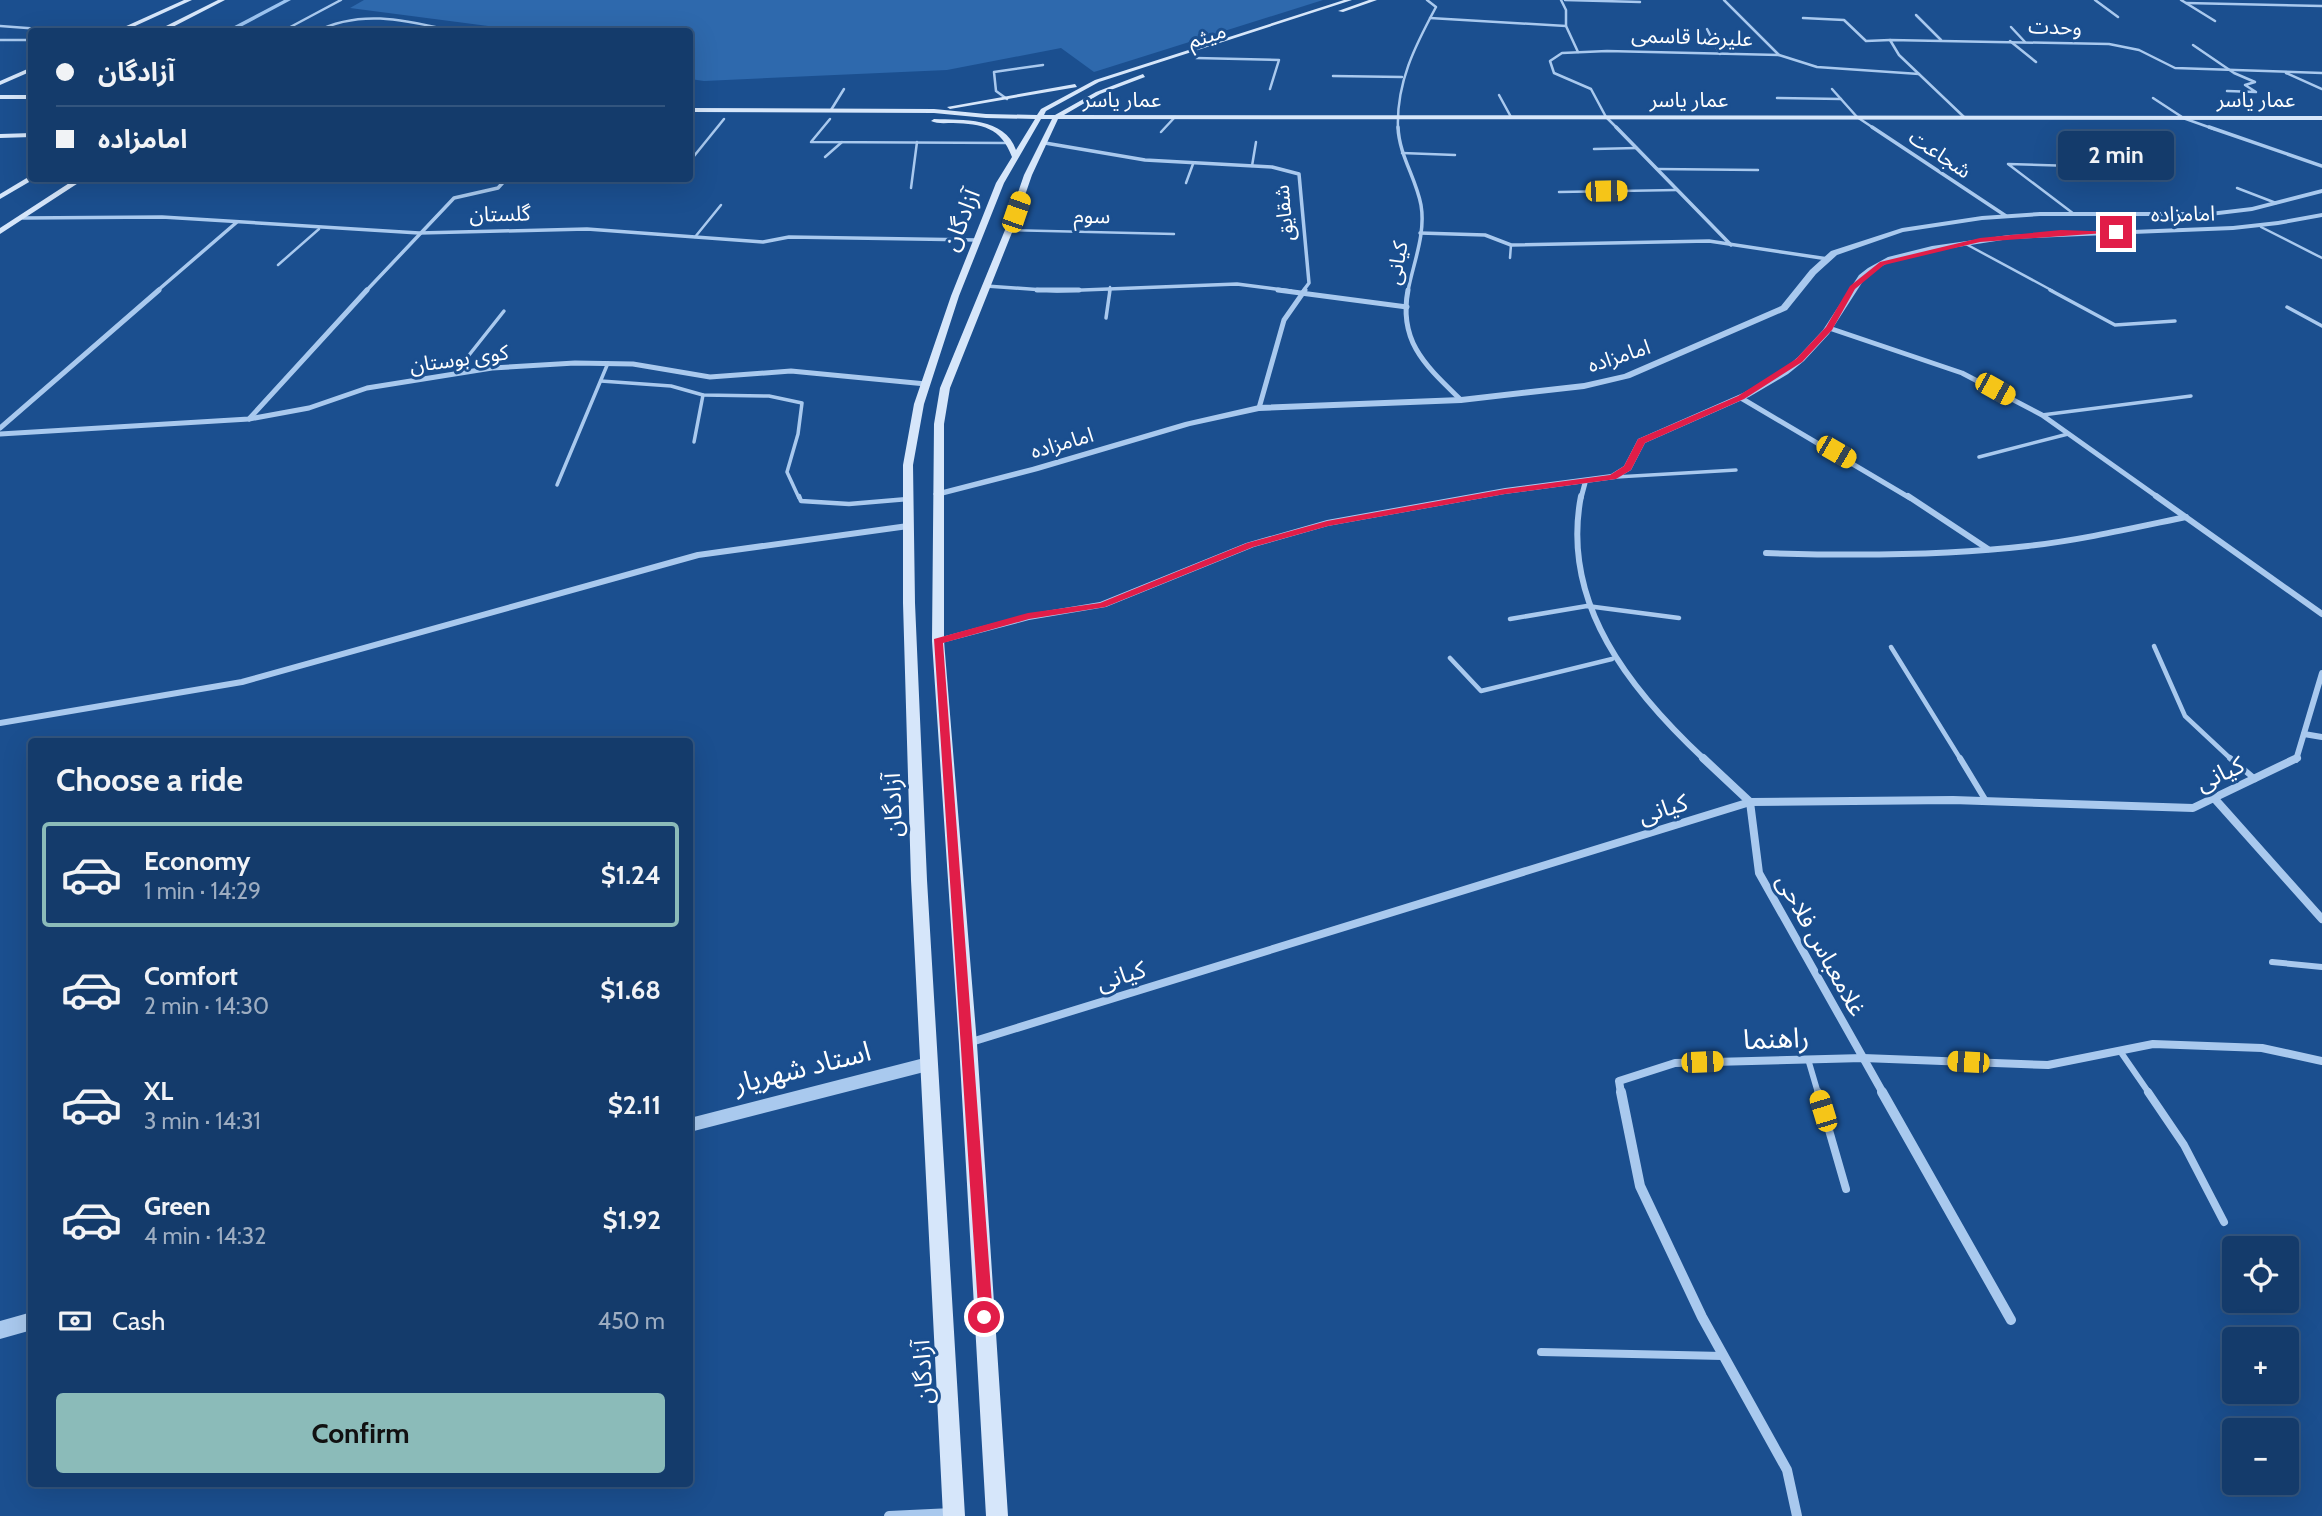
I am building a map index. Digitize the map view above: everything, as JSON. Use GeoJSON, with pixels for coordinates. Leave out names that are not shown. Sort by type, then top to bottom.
{"type":"FeatureCollection","features":[{"type":"Feature","properties":{"kind":"main road"},"geometry":{"type":"LineString","coordinates":[[125,28],[189,0]]}},
{"type":"Feature","properties":{"kind":"main road"},"geometry":{"type":"LineString","coordinates":[[165,28],[222,0]]}},
{"type":"Feature","properties":{"kind":"main road","name":"میثم"},"geometry":{"type":"LineString","coordinates":[[1037,117],[1062,98],[1097,81],[1349,0]]}},
{"type":"Feature","properties":{"kind":"main road","name":"میثم"},"geometry":{"type":"LineString","coordinates":[[1056,117],[1098,93],[1374,0]]}},
{"type":"Feature","properties":{"kind":"main road"},"geometry":{"type":"LineString","coordinates":[[0,83],[28,71]]}},
{"type":"Feature","properties":{"kind":"main road"},"geometry":{"type":"LineString","coordinates":[[922,111],[1007,99],[1097,81]]}},
{"type":"Feature","properties":{"kind":"main road"},"geometry":{"type":"LineString","coordinates":[[0,97],[28,97]]}},
{"type":"Feature","properties":{"kind":"main road"},"geometry":{"type":"LineString","coordinates":[[693,110],[922,111],[1037,117]]}},
{"type":"Feature","properties":{"kind":"main road"},"geometry":{"type":"LineString","coordinates":[[934,121],[986,116]]}},
{"type":"Feature","properties":{"kind":"main road","name":"عمار یاسر"},"geometry":{"type":"LineString","coordinates":[[1037,117],[2322,118]]}},
{"type":"Feature","properties":{"kind":"main road","name":"آزادگان"},"geometry":{"type":"LineString","coordinates":[[954,1515],[919,880],[908,465],[926,384],[977,240],[1013,150],[1037,117]]}},
{"type":"Feature","properties":{"kind":"main road","name":"آزادگان"},"geometry":{"type":"LineString","coordinates":[[997,1516],[968,1044],[938,641],[939,424],[945,388],[1009,230],[1028,175],[1056,117]]}},
{"type":"Feature","properties":{"kind":"main road"},"geometry":{"type":"LineString","coordinates":[[693,119],[934,121],[998,129],[1013,150]]}},
{"type":"Feature","properties":{"kind":"main road"},"geometry":{"type":"LineString","coordinates":[[0,136],[28,135]]}},
{"type":"Feature","properties":{"kind":"main road"},"geometry":{"type":"LineString","coordinates":[[0,197],[28,181]]}},
{"type":"Feature","properties":{"kind":"main road"},"geometry":{"type":"LineString","coordinates":[[0,232],[77,182]]}},
{"type":"Feature","properties":{"kind":"street"},"geometry":{"type":"LineString","coordinates":[[288,28],[341,0]]}},
{"type":"Feature","properties":{"kind":"street"},"geometry":{"type":"LineString","coordinates":[[1394,117],[1411,49],[1436,7],[1427,0]]}},
{"type":"Feature","properties":{"kind":"street"},"geometry":{"type":"LineString","coordinates":[[1578,52],[1566,26],[1563,0],[1640,2]]}},
{"type":"Feature","properties":{"kind":"street"},"geometry":{"type":"LineString","coordinates":[[1724,0],[1779,55]]}},
{"type":"Feature","properties":{"kind":"street"},"geometry":{"type":"LineString","coordinates":[[2181,0],[2215,22]]}},
{"type":"Feature","properties":{"kind":"street"},"geometry":{"type":"LineString","coordinates":[[2186,3],[2322,6]]}},
{"type":"Feature","properties":{"kind":"street"},"geometry":{"type":"LineString","coordinates":[[322,28],[337,20],[358,16],[380,16],[438,28]]}},
{"type":"Feature","properties":{"kind":"street"},"geometry":{"type":"LineString","coordinates":[[1430,18],[1566,26]]}},
{"type":"Feature","properties":{"kind":"street"},"geometry":{"type":"LineString","coordinates":[[1707,29],[1720,54]]}},
{"type":"Feature","properties":{"kind":"street"},"geometry":{"type":"LineString","coordinates":[[1890,40],[1899,55],[1964,117]]}},
{"type":"Feature","properties":{"kind":"street","name":"وحدت"},"geometry":{"type":"LineString","coordinates":[[1890,40],[2109,44],[2139,50],[2175,68],[2322,73]]}},
{"type":"Feature","properties":{"kind":"street","name":"علیرضا قاسمی"},"geometry":{"type":"LineString","coordinates":[[1606,117],[1591,89],[1554,73],[1550,61],[1562,53],[1578,52],[1779,55],[1817,67],[1919,74]]}},
{"type":"Feature","properties":{"kind":"street","name":"کیانی"},"geometry":{"type":"LineString","coordinates":[[1394,117],[1402,153],[1419,195],[1422,223],[1405,325],[1429,369],[1461,400]]}},
{"type":"Feature","properties":{"kind":"street"},"geometry":{"type":"LineString","coordinates":[[1606,117],[1731,245]]}},
{"type":"Feature","properties":{"kind":"street","name":"شجاعت"},"geometry":{"type":"LineString","coordinates":[[1857,117],[2006,216]]}},
{"type":"Feature","properties":{"kind":"street"},"geometry":{"type":"LineString","coordinates":[[2182,117],[2322,166]]}},
{"type":"Feature","properties":{"kind":"street","name":"شقایق"},"geometry":{"type":"LineString","coordinates":[[1045,143],[1145,160],[1272,167],[1299,174],[1309,284],[1284,320],[1259,408]]}},
{"type":"Feature","properties":{"kind":"street"},"geometry":{"type":"LineString","coordinates":[[249,419],[454,198],[498,188],[503,182]]}},
{"type":"Feature","properties":{"kind":"street","name":"امامزاده"},"geometry":{"type":"LineString","coordinates":[[938,494],[1188,424],[1259,408],[1461,400],[1584,386],[1627,376],[1784,308],[1834,253],[1874,237],[1902,230],[2006,216],[2210,214],[2276,203],[2322,191]]}},
{"type":"Feature","properties":{"kind":"street","name":"امامزاده"},"geometry":{"type":"LineString","coordinates":[[1613,477],[1628,468],[1641,441],[1741,398],[1799,361],[1829,328],[1852,288],[1872,269],[1905,256],[1964,243],[2061,232],[2204,231],[2261,227],[2322,215]]}},
{"type":"Feature","properties":{"kind":"street","name":"گلستان"},"geometry":{"type":"LineString","coordinates":[[23,218],[162,217],[319,229],[419,233],[587,229],[763,242],[789,237],[977,240]]}},
{"type":"Feature","properties":{"kind":"street"},"geometry":{"type":"LineString","coordinates":[[0,428],[237,221]]}},
{"type":"Feature","properties":{"kind":"street"},"geometry":{"type":"LineString","coordinates":[[1420,233],[1485,235],[1511,245],[1697,242],[1828,259]]}},
{"type":"Feature","properties":{"kind":"street"},"geometry":{"type":"LineString","coordinates":[[986,286],[1057,291],[1237,284],[1408,307]]}},
{"type":"Feature","properties":{"kind":"street"},"geometry":{"type":"LineString","coordinates":[[1829,328],[1962,373],[2042,415],[2322,614]]}},
{"type":"Feature","properties":{"kind":"street","name":"کوی بوستان"},"geometry":{"type":"LineString","coordinates":[[0,434],[249,419],[309,408],[367,388],[492,368],[608,363],[633,364],[710,377],[791,370],[926,384]]}},
{"type":"Feature","properties":{"kind":"street"},"geometry":{"type":"LineString","coordinates":[[1741,398],[1882,479],[1988,549]]}},
{"type":"Feature","properties":{"kind":"street"},"geometry":{"type":"LineString","coordinates":[[938,641],[1028,617],[1102,605],[1250,545],[1327,523],[1505,491],[1585,483],[1613,477]]}},
{"type":"Feature","properties":{"kind":"street"},"geometry":{"type":"LineString","coordinates":[[1585,483],[1578,505],[1578,552],[1587,606],[1612,659],[1678,736],[1750,802]]}},
{"type":"Feature","properties":{"kind":"street"},"geometry":{"type":"LineString","coordinates":[[1766,553],[1836,556],[1988,549],[2065,541],[2186,517]]}},
{"type":"Feature","properties":{"kind":"street"},"geometry":{"type":"LineString","coordinates":[[0,723],[242,682],[698,555],[908,526]]}},
{"type":"Feature","properties":{"kind":"street","name":"کیانی"},"geometry":{"type":"LineString","coordinates":[[968,1044],[1750,802],[1986,801],[2193,808],[2296,761],[2322,673]]}},
{"type":"Feature","properties":{"kind":"street"},"geometry":{"type":"LineString","coordinates":[[2304,734],[2322,737]]}},
{"type":"Feature","properties":{"kind":"street"},"geometry":{"type":"LineString","coordinates":[[2214,798],[2322,919]]}},
{"type":"Feature","properties":{"kind":"street","name":"غلامعباس فلاحی"},"geometry":{"type":"LineString","coordinates":[[1750,802],[1759,873],[2011,1320]]}},
{"type":"Feature","properties":{"kind":"street","name":"راهنما"},"geometry":{"type":"LineString","coordinates":[[1797,1516],[1787,1470],[1702,1317],[1640,1186],[1619,1082],[1675,1063],[1863,1058],[2048,1065],[2153,1044],[2262,1048],[2322,1061]]}},
{"type":"Feature","properties":{"kind":"street","name":"استاد شهریار"},"geometry":{"type":"LineString","coordinates":[[693,1124],[929,1064]]}},
{"type":"Feature","properties":{"kind":"street"},"geometry":{"type":"LineString","coordinates":[[0,1331],[28,1322]]}},
{"type":"Feature","properties":{"kind":"street"},"geometry":{"type":"LineString","coordinates":[[890,1516],[954,1515]]}},
{"type":"Feature","properties":{"kind":"lane"},"geometry":{"type":"LineString","coordinates":[[2095,0],[2118,17]]}},
{"type":"Feature","properties":{"kind":"lane"},"geometry":{"type":"LineString","coordinates":[[1916,15],[1941,40]]}},
{"type":"Feature","properties":{"kind":"lane"},"geometry":{"type":"LineString","coordinates":[[1803,18],[1844,20],[1866,41],[1890,40]]}},
{"type":"Feature","properties":{"kind":"lane"},"geometry":{"type":"LineString","coordinates":[[0,26],[28,28]]}},
{"type":"Feature","properties":{"kind":"lane"},"geometry":{"type":"LineString","coordinates":[[2011,27],[2025,42]]}},
{"type":"Feature","properties":{"kind":"lane"},"geometry":{"type":"LineString","coordinates":[[0,40],[28,40]]}},
{"type":"Feature","properties":{"kind":"lane"},"geometry":{"type":"LineString","coordinates":[[2010,41],[2036,62]]}},
{"type":"Feature","properties":{"kind":"lane"},"geometry":{"type":"LineString","coordinates":[[2193,45],[2234,72],[2255,82],[2245,85],[2256,92],[2227,91]]}},
{"type":"Feature","properties":{"kind":"lane"},"geometry":{"type":"LineString","coordinates":[[1196,58],[1279,60],[1270,89]]}},
{"type":"Feature","properties":{"kind":"lane"},"geometry":{"type":"LineString","coordinates":[[1007,99],[996,91],[994,72],[1043,65]]}},
{"type":"Feature","properties":{"kind":"lane"},"geometry":{"type":"LineString","coordinates":[[2286,73],[2322,89]]}},
{"type":"Feature","properties":{"kind":"lane"},"geometry":{"type":"LineString","coordinates":[[1333,76],[1402,78]]}},
{"type":"Feature","properties":{"kind":"lane"},"geometry":{"type":"LineString","coordinates":[[831,110],[844,89]]}},
{"type":"Feature","properties":{"kind":"lane"},"geometry":{"type":"LineString","coordinates":[[1832,89],[1857,117]]}},
{"type":"Feature","properties":{"kind":"lane"},"geometry":{"type":"LineString","coordinates":[[1499,95],[1511,117]]}},
{"type":"Feature","properties":{"kind":"lane"},"geometry":{"type":"LineString","coordinates":[[1777,97],[1841,99]]}},
{"type":"Feature","properties":{"kind":"lane"},"geometry":{"type":"LineString","coordinates":[[2152,98],[2182,117]]}},
{"type":"Feature","properties":{"kind":"lane"},"geometry":{"type":"LineString","coordinates":[[1161,132],[1175,117]]}},
{"type":"Feature","properties":{"kind":"lane"},"geometry":{"type":"LineString","coordinates":[[693,157],[724,119]]}},
{"type":"Feature","properties":{"kind":"lane"},"geometry":{"type":"LineString","coordinates":[[830,119],[811,142],[917,142],[1013,150]]}},
{"type":"Feature","properties":{"kind":"lane"},"geometry":{"type":"LineString","coordinates":[[825,157],[842,142]]}},
{"type":"Feature","properties":{"kind":"lane"},"geometry":{"type":"LineString","coordinates":[[911,188],[917,142]]}},
{"type":"Feature","properties":{"kind":"lane"},"geometry":{"type":"LineString","coordinates":[[1252,166],[1256,142]]}},
{"type":"Feature","properties":{"kind":"lane"},"geometry":{"type":"LineString","coordinates":[[1594,149],[1637,148]]}},
{"type":"Feature","properties":{"kind":"lane"},"geometry":{"type":"LineString","coordinates":[[1402,153],[1454,155]]}},
{"type":"Feature","properties":{"kind":"lane"},"geometry":{"type":"LineString","coordinates":[[1186,183],[1193,164]]}},
{"type":"Feature","properties":{"kind":"lane"},"geometry":{"type":"LineString","coordinates":[[2073,166],[2008,164],[2074,214]]}},
{"type":"Feature","properties":{"kind":"lane"},"geometry":{"type":"LineString","coordinates":[[1657,169],[1758,170]]}},
{"type":"Feature","properties":{"kind":"lane"},"geometry":{"type":"LineString","coordinates":[[2237,188],[2276,203]]}},
{"type":"Feature","properties":{"kind":"lane"},"geometry":{"type":"LineString","coordinates":[[1559,192],[1677,190]]}},
{"type":"Feature","properties":{"kind":"lane"},"geometry":{"type":"LineString","coordinates":[[695,237],[721,205]]}},
{"type":"Feature","properties":{"kind":"lane"},"geometry":{"type":"LineString","coordinates":[[2261,227],[2322,258]]}},
{"type":"Feature","properties":{"kind":"lane"},"geometry":{"type":"LineString","coordinates":[[278,265],[319,229]]}},
{"type":"Feature","properties":{"kind":"lane","name":"سوم"},"geometry":{"type":"LineString","coordinates":[[1009,230],[1174,234]]}},
{"type":"Feature","properties":{"kind":"lane"},"geometry":{"type":"LineString","coordinates":[[1964,243],[2115,325],[2175,321]]}},
{"type":"Feature","properties":{"kind":"lane"},"geometry":{"type":"LineString","coordinates":[[1510,258],[1511,245]]}},
{"type":"Feature","properties":{"kind":"lane"},"geometry":{"type":"LineString","coordinates":[[1106,318],[1110,287]]}},
{"type":"Feature","properties":{"kind":"lane"},"geometry":{"type":"LineString","coordinates":[[2287,307],[2322,326]]}},
{"type":"Feature","properties":{"kind":"lane"},"geometry":{"type":"LineString","coordinates":[[454,374],[504,311]]}},
{"type":"Feature","properties":{"kind":"lane"},"geometry":{"type":"LineString","coordinates":[[557,485],[608,363]]}},
{"type":"Feature","properties":{"kind":"lane"},"geometry":{"type":"LineString","coordinates":[[601,381],[671,386],[703,395],[769,396],[802,402],[798,434],[787,472],[801,501],[849,504],[908,499]]}},
{"type":"Feature","properties":{"kind":"lane"},"geometry":{"type":"LineString","coordinates":[[694,442],[703,395]]}},
{"type":"Feature","properties":{"kind":"lane"},"geometry":{"type":"LineString","coordinates":[[2042,415],[2191,396]]}},
{"type":"Feature","properties":{"kind":"lane"},"geometry":{"type":"LineString","coordinates":[[1979,457],[2068,434]]}},
{"type":"Feature","properties":{"kind":"lane"},"geometry":{"type":"LineString","coordinates":[[1613,477],[1736,470]]}},
{"type":"Feature","properties":{"kind":"lane"},"geometry":{"type":"LineString","coordinates":[[1510,619],[1587,606],[1679,618]]}},
{"type":"Feature","properties":{"kind":"lane"},"geometry":{"type":"LineString","coordinates":[[2154,646],[2185,716],[2214,745],[2255,779]]}},
{"type":"Feature","properties":{"kind":"lane"},"geometry":{"type":"LineString","coordinates":[[1891,647],[1986,801]]}},
{"type":"Feature","properties":{"kind":"lane"},"geometry":{"type":"LineString","coordinates":[[1450,658],[1481,691],[1612,659]]}},
{"type":"Feature","properties":{"kind":"lane"},"geometry":{"type":"LineString","coordinates":[[2272,962],[2322,967]]}},
{"type":"Feature","properties":{"kind":"lane"},"geometry":{"type":"LineString","coordinates":[[2120,1051],[2184,1145],[2224,1222]]}},
{"type":"Feature","properties":{"kind":"lane"},"geometry":{"type":"LineString","coordinates":[[1808,1059],[1846,1189]]}},
{"type":"Feature","properties":{"kind":"lane"},"geometry":{"type":"LineString","coordinates":[[1541,1352],[1723,1356]]}},
{"type":"Feature","properties":{"kind":"shaded area"},"geometry":{"type":"Polygon","coordinates":[[[364,0],[1323,0],[1094,72],[1061,48],[947,70],[704,81],[693,79],[693,28],[495,28],[350,8],[364,0]]]}},
{"type":"Feature","properties":{"kind":"waterway"},"geometry":{"type":"LineString","coordinates":[[234,28],[288,0]]}},
{"type":"Feature","properties":{"kind":"route"},"geometry":{"type":"LineString","coordinates":[[984,1317],[968,1044],[938,641],[1028,617],[1102,605],[1250,545],[1327,523],[1505,491],[1585,483],[1613,477],[1628,468],[1641,441],[1665,428],[1741,398],[1799,361],[1829,328],[1852,288],[1882,263],[1980,240],[2061,232],[2116,232]]}}]}
